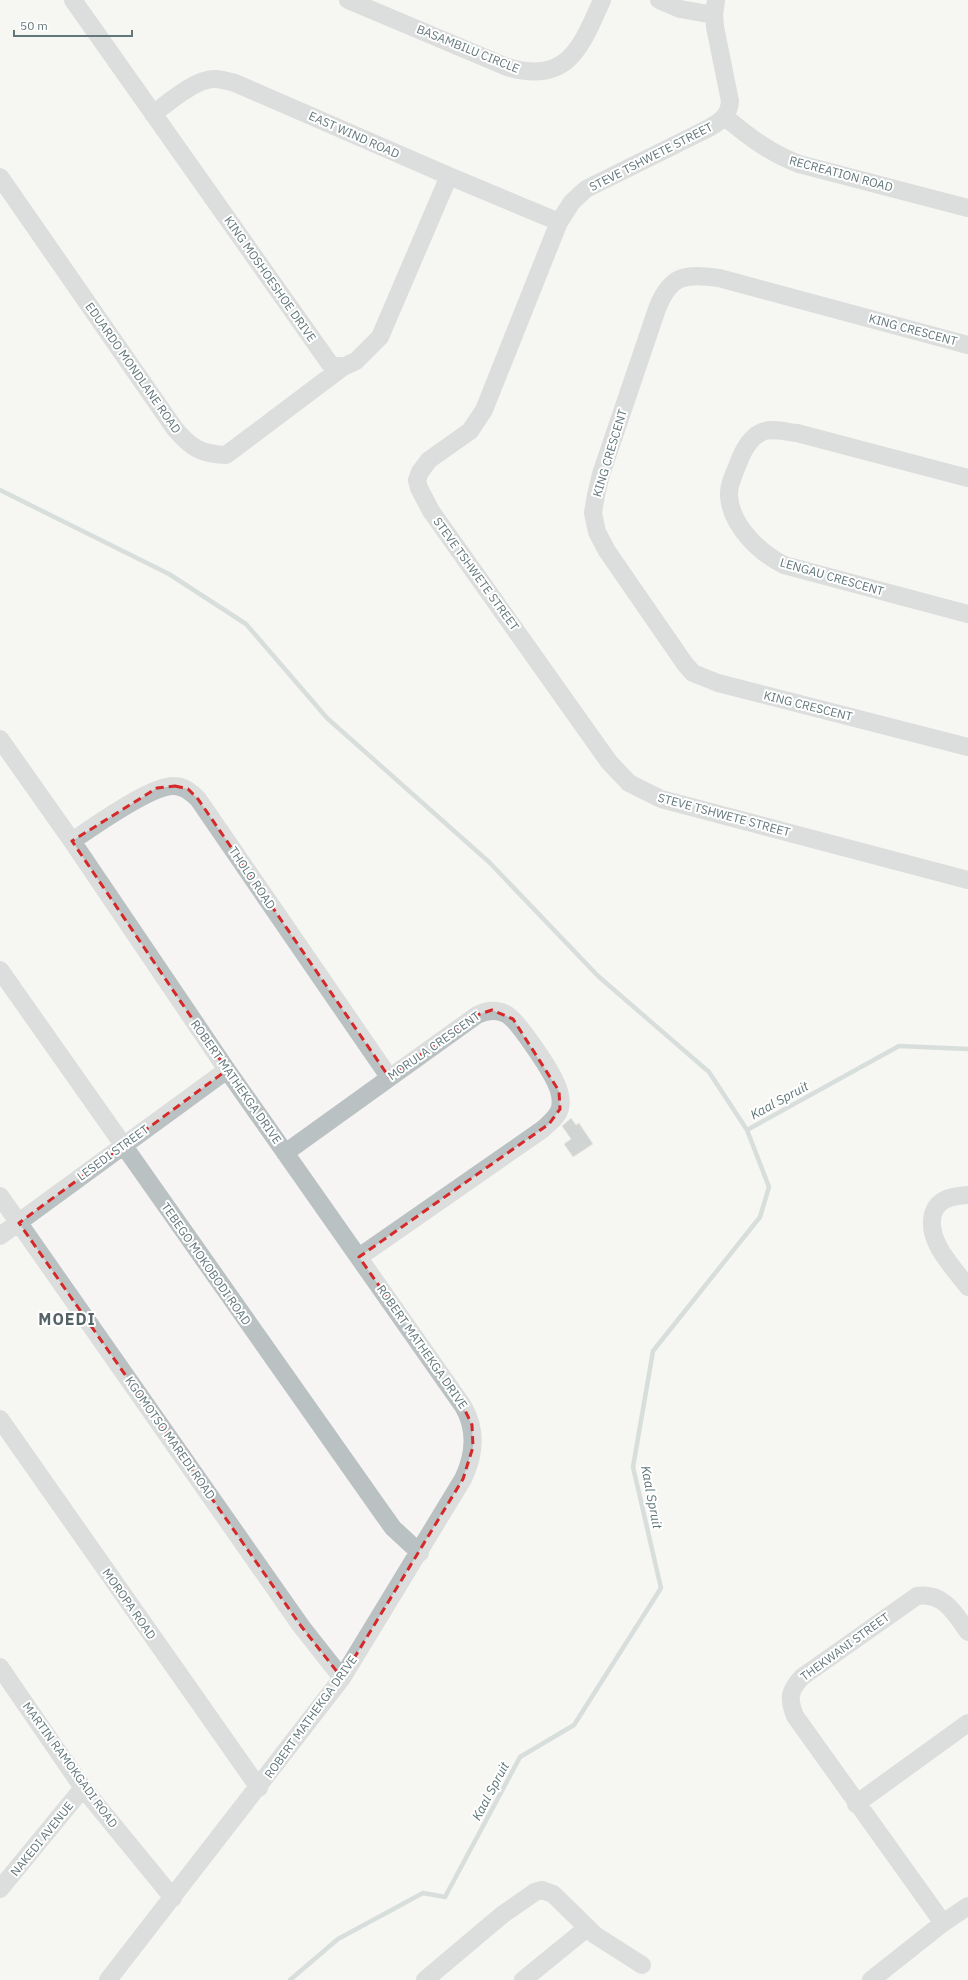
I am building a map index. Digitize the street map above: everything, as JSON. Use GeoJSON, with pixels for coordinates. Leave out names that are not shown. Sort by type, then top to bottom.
{"type":"FeatureCollection","features":[{"type":"Feature","properties":{"kind":"street","name":"KING MOSHOESHOE DRIVE"},"geometry":{"type":"LineString","coordinates":[[73,0],[330,364],[344,367]]}},
{"type":"Feature","properties":{"kind":"street","name":"BASAMBILU CIRCLE"},"geometry":{"type":"LineString","coordinates":[[348,0],[507,67],[534,73],[557,67],[575,53],[582,43],[602,0]]}},
{"type":"Feature","properties":{"kind":"street"},"geometry":{"type":"LineString","coordinates":[[658,0],[680,9],[715,8],[730,101],[725,117]]}},
{"type":"Feature","properties":{"kind":"street","name":"EAST WIND ROAD"},"geometry":{"type":"LineString","coordinates":[[153,114],[196,84],[205,80],[222,80],[235,83],[559,222]]}},
{"type":"Feature","properties":{"kind":"street","name":"RECREATION ROAD"},"geometry":{"type":"LineString","coordinates":[[725,117],[760,146],[778,156],[799,164],[968,208]]}},
{"type":"Feature","properties":{"kind":"street","name":"STEVE TSHWETE STREET"},"geometry":{"type":"LineString","coordinates":[[725,117],[709,128],[592,186],[572,202],[559,222],[484,410],[470,431],[429,460],[420,472],[418,480],[419,488],[430,511],[609,762],[629,783],[661,799],[968,880]]}},
{"type":"Feature","properties":{"kind":"street"},"geometry":{"type":"LineString","coordinates":[[344,367],[356,361],[380,337],[449,176]]}},
{"type":"Feature","properties":{"kind":"street","name":"EDUARDO MONDLANE ROAD"},"geometry":{"type":"LineString","coordinates":[[0,177],[175,429],[185,441],[195,449],[206,453],[226,455],[344,367]]}},
{"type":"Feature","properties":{"kind":"street","name":"KING CRESCENT"},"geometry":{"type":"LineString","coordinates":[[968,345],[718,278],[691,275],[682,278],[671,283],[663,294],[657,309],[601,474],[593,513],[597,532],[607,551],[685,664],[694,673],[718,683],[968,747]]}},
{"type":"Feature","properties":{"kind":"street","name":"LENGAU CRESCENT"},"geometry":{"type":"LineString","coordinates":[[968,478],[796,433],[770,430],[760,432],[744,450],[731,480],[729,496],[737,522],[759,549],[773,560],[784,565],[968,614]]}},
{"type":"Feature","properties":{"kind":"street","name":"ROBERT MATHEKGA DRIVE"},"geometry":{"type":"LineString","coordinates":[[0,739],[72,841],[227,1070],[463,1406],[472,1425],[473,1447],[468,1469],[420,1553],[342,1678],[259,1788],[108,1980]]}},
{"type":"Feature","properties":{"kind":"street","name":"THOLO ROAD"},"geometry":{"type":"LineString","coordinates":[[72,841],[157,788],[175,786],[188,790],[198,799],[389,1077]]}},
{"type":"Feature","properties":{"kind":"street","name":"TEBEGO MOKOBODI ROAD"},"geometry":{"type":"LineString","coordinates":[[0,970],[386,1519],[407,1542],[420,1553]]}},
{"type":"Feature","properties":{"kind":"street","name":"MORULA CRESCENT"},"geometry":{"type":"LineString","coordinates":[[285,1153],[477,1015],[492,1010],[499,1011],[513,1019],[555,1080],[559,1091],[560,1109],[556,1116],[543,1129],[359,1257]]}},
{"type":"Feature","properties":{"kind":"street","name":"LESEDI STREET"},"geometry":{"type":"LineString","coordinates":[[0,1236],[227,1070]]}},
{"type":"Feature","properties":{"kind":"street"},"geometry":{"type":"LineString","coordinates":[[962,1195],[941,1201],[935,1210],[932,1222],[933,1235],[940,1248],[968,1287]]}},
{"type":"Feature","properties":{"kind":"street","name":"KGOMOTSO MAREDI ROAD"},"geometry":{"type":"LineString","coordinates":[[0,1196],[301,1626],[342,1678]]}},
{"type":"Feature","properties":{"kind":"street","name":"MOROPA ROAD"},"geometry":{"type":"LineString","coordinates":[[0,1419],[259,1788]]}},
{"type":"Feature","properties":{"kind":"street","name":"THEKWANI STREET"},"geometry":{"type":"LineString","coordinates":[[943,1923],[856,1804],[795,1716],[790,1697],[793,1687],[802,1677],[918,1596],[927,1594],[947,1603],[968,1632]]}},
{"type":"Feature","properties":{"kind":"street","name":"MARTIN RAMOKGADI ROAD"},"geometry":{"type":"LineString","coordinates":[[1,1671],[84,1788],[173,1898]]}},
{"type":"Feature","properties":{"kind":"street"},"geometry":{"type":"LineString","coordinates":[[856,1804],[968,1724]]}},
{"type":"Feature","properties":{"kind":"street","name":"NAKEDI AVENUE"},"geometry":{"type":"LineString","coordinates":[[0,1889],[84,1788]]}},
{"type":"Feature","properties":{"kind":"street"},"geometry":{"type":"LineString","coordinates":[[425,1980],[502,1915],[535,1892],[548,1891],[553,1894],[586,1928],[642,1965]]}},
{"type":"Feature","properties":{"kind":"street"},"geometry":{"type":"LineString","coordinates":[[871,1980],[943,1923],[968,1906]]}},
{"type":"Feature","properties":{"kind":"street"},"geometry":{"type":"LineString","coordinates":[[522,1980],[586,1928]]}},
{"type":"Feature","properties":{"kind":"highlighted area"},"geometry":{"type":"Polygon","coordinates":[[[175,786],[188,789],[198,799],[389,1077],[477,1015],[492,1010],[513,1019],[559,1091],[560,1109],[549,1124],[359,1257],[463,1406],[472,1425],[473,1447],[463,1479],[342,1678],[301,1626],[19,1223],[227,1070],[72,841],[157,788],[175,786]]]}},
{"type":"Feature","properties":{"kind":"building"},"geometry":{"type":"Polygon","coordinates":[[[571,1118],[576,1125],[579,1123],[593,1144],[573,1157],[564,1144],[571,1139],[562,1126],[571,1118]]]}},
{"type":"Feature","properties":{"kind":"waterway"},"geometry":{"type":"LineString","coordinates":[[0,490],[169,574],[246,624],[327,718],[489,862],[598,976],[709,1072],[747,1130]]}},
{"type":"Feature","properties":{"kind":"waterway","name":"Kaal Spruit"},"geometry":{"type":"LineString","coordinates":[[290,1980],[338,1939],[423,1893],[445,1897],[520,1757],[574,1725],[661,1588],[633,1467],[653,1351],[760,1217],[769,1187],[747,1130],[899,1046],[968,1049]]}},
{"type":"Feature","properties":{"kind":"district","name":"MOEDI"},"geometry":{"type":"Point","coordinates":[67,1319]}}]}
